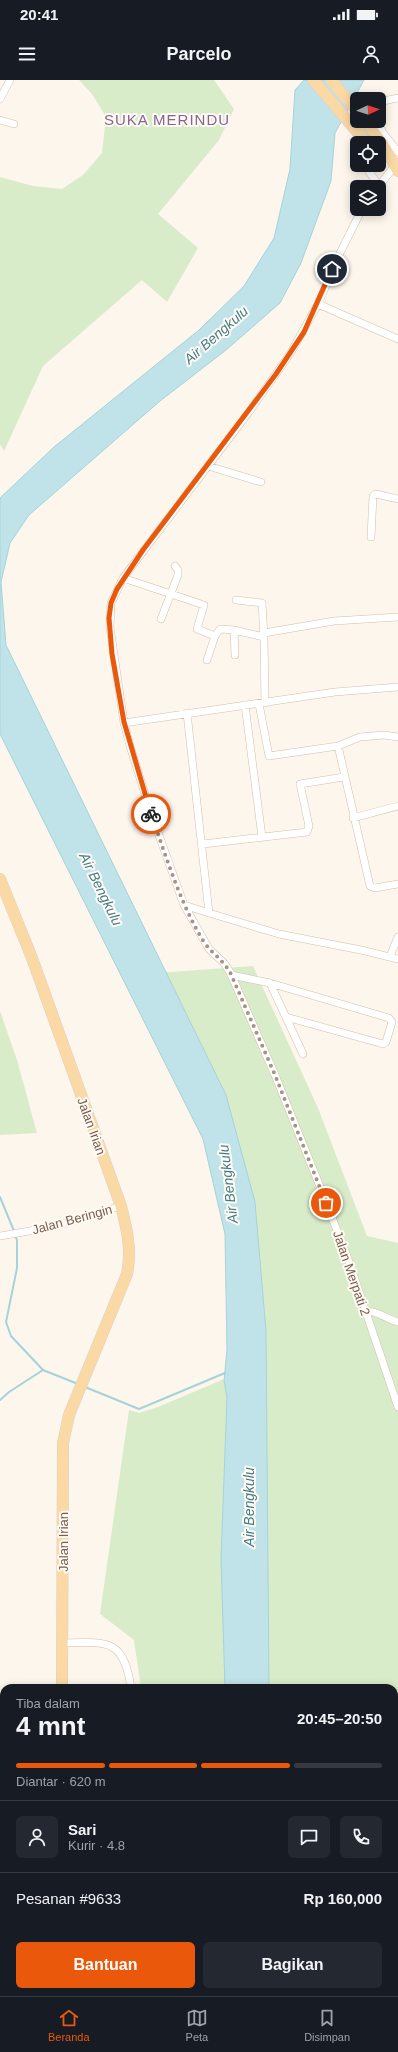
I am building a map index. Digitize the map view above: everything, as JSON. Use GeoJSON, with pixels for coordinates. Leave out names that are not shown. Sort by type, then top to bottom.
{"type":"FeatureCollection","features":[{"type":"Feature","properties":{"kind":"main road"},"geometry":{"type":"LineString","coordinates":[[313,80],[361,136]]}},
{"type":"Feature","properties":{"kind":"main road"},"geometry":{"type":"LineString","coordinates":[[331,80],[350,102]]}},
{"type":"Feature","properties":{"kind":"main road"},"geometry":{"type":"LineString","coordinates":[[370,128],[382,143],[396,166]]}},
{"type":"Feature","properties":{"kind":"main road"},"geometry":{"type":"LineString","coordinates":[[386,160],[396,166]]}},
{"type":"Feature","properties":{"kind":"main road","name":"Jalan Irian"},"geometry":{"type":"LineString","coordinates":[[0,879],[32,958],[121,1206],[129,1244],[129,1264],[127,1274],[87,1375],[69,1415],[63,1443],[62,1684]]}},
{"type":"Feature","properties":{"kind":"street"},"geometry":{"type":"LineString","coordinates":[[0,99],[10,80]]}},
{"type":"Feature","properties":{"kind":"street"},"geometry":{"type":"LineString","coordinates":[[386,101],[398,98]]}},
{"type":"Feature","properties":{"kind":"street"},"geometry":{"type":"LineString","coordinates":[[0,120],[14,124]]}},
{"type":"Feature","properties":{"kind":"street"},"geometry":{"type":"LineString","coordinates":[[380,128],[398,152]]}},
{"type":"Feature","properties":{"kind":"street"},"geometry":{"type":"LineString","coordinates":[[384,180],[396,166]]}},
{"type":"Feature","properties":{"kind":"street","name":"Jalan Merpati 2"},"geometry":{"type":"LineString","coordinates":[[358,216],[339,255],[318,304],[301,336],[276,374],[123,578],[114,596],[109,618],[112,654],[124,722],[150,810],[184,905],[209,949],[224,962],[231,975],[275,1075],[321,1188],[372,1330],[392,1394],[398,1407]]}},
{"type":"Feature","properties":{"kind":"street"},"geometry":{"type":"LineString","coordinates":[[318,304],[398,339]]}},
{"type":"Feature","properties":{"kind":"street"},"geometry":{"type":"LineString","coordinates":[[208,466],[261,482]]}},
{"type":"Feature","properties":{"kind":"street"},"geometry":{"type":"LineString","coordinates":[[371,537],[373,496],[376,494],[398,500]]}},
{"type":"Feature","properties":{"kind":"street"},"geometry":{"type":"LineString","coordinates":[[161,619],[171,595],[178,572],[175,566]]}},
{"type":"Feature","properties":{"kind":"street"},"geometry":{"type":"LineString","coordinates":[[123,578],[204,605],[196,629],[215,636]]}},
{"type":"Feature","properties":{"kind":"street"},"geometry":{"type":"LineString","coordinates":[[236,600],[262,603],[264,635],[262,703],[269,756],[338,746],[360,737],[384,735],[398,737]]}},
{"type":"Feature","properties":{"kind":"street"},"geometry":{"type":"LineString","coordinates":[[207,660],[215,636],[220,629],[264,635],[334,621],[398,616]]}},
{"type":"Feature","properties":{"kind":"street"},"geometry":{"type":"LineString","coordinates":[[234,630],[235,654]]}},
{"type":"Feature","properties":{"kind":"street"},"geometry":{"type":"LineString","coordinates":[[124,722],[335,692],[398,687]]}},
{"type":"Feature","properties":{"kind":"street"},"geometry":{"type":"LineString","coordinates":[[245,705],[262,837]]}},
{"type":"Feature","properties":{"kind":"street"},"geometry":{"type":"LineString","coordinates":[[187,713],[203,844],[209,913]]}},
{"type":"Feature","properties":{"kind":"street"},"geometry":{"type":"LineString","coordinates":[[338,746],[353,818],[371,887],[375,888],[398,884]]}},
{"type":"Feature","properties":{"kind":"street"},"geometry":{"type":"LineString","coordinates":[[203,844],[309,831],[310,826],[300,784],[344,777]]}},
{"type":"Feature","properties":{"kind":"street"},"geometry":{"type":"LineString","coordinates":[[353,818],[398,806]]}},
{"type":"Feature","properties":{"kind":"street"},"geometry":{"type":"LineString","coordinates":[[184,905],[272,932],[390,956],[398,959]]}},
{"type":"Feature","properties":{"kind":"street"},"geometry":{"type":"LineString","coordinates":[[390,956],[398,937]]}},
{"type":"Feature","properties":{"kind":"street"},"geometry":{"type":"LineString","coordinates":[[231,975],[270,983],[389,1018],[392,1022],[386,1042],[383,1044],[286,1017]]}},
{"type":"Feature","properties":{"kind":"street"},"geometry":{"type":"LineString","coordinates":[[270,983],[303,1054]]}},
{"type":"Feature","properties":{"kind":"street","name":"Jalan Beringin"},"geometry":{"type":"LineString","coordinates":[[0,1236],[53,1227],[121,1206]]}},
{"type":"Feature","properties":{"kind":"street"},"geometry":{"type":"LineString","coordinates":[[365,1311],[380,1313],[398,1322]]}},
{"type":"Feature","properties":{"kind":"street"},"geometry":{"type":"LineString","coordinates":[[63,1643],[97,1642],[115,1649],[126,1663],[130,1684]]}},
{"type":"Feature","properties":{"kind":"green space"},"geometry":{"type":"Polygon","coordinates":[[[79,80],[214,80],[234,109],[219,140],[158,214],[198,248],[167,302],[142,280],[43,366],[4,451],[0,444],[0,177],[33,186],[62,189],[83,175],[102,153],[106,117],[92,94],[79,80]]]}},
{"type":"Feature","properties":{"kind":"green space"},"geometry":{"type":"Polygon","coordinates":[[[253,966],[318,1108],[367,1236],[398,1243],[398,1684],[140,1684],[134,1640],[100,1614],[129,1410],[139,1413],[158,1407],[236,1374],[260,1340],[158,973],[253,966]]]}},
{"type":"Feature","properties":{"kind":"green space"},"geometry":{"type":"Polygon","coordinates":[[[0,1011],[17,1060],[37,1133],[0,1135],[0,1011]]]}},
{"type":"Feature","properties":{"kind":"water","name":"Air Bengkulu"},"geometry":{"type":"Polygon","coordinates":[[[304,80],[364,80],[357,92],[350,92],[350,106],[335,133],[331,181],[301,263],[280,303],[226,350],[160,401],[29,515],[10,543],[1,582],[6,645],[226,1095],[255,1202],[266,1331],[269,1684],[225,1684],[221,1559],[227,1397],[224,1381],[227,1349],[225,1234],[203,1139],[0,734],[0,498],[54,447],[199,330],[244,286],[274,238],[290,169],[295,90],[304,80]]]}},
{"type":"Feature","properties":{"kind":"waterway"},"geometry":{"type":"LineString","coordinates":[[0,1197],[14,1231]]}},
{"type":"Feature","properties":{"kind":"waterway"},"geometry":{"type":"LineString","coordinates":[[15,1235],[17,1240],[17,1268],[6,1322],[11,1336],[43,1370],[78,1384]]}},
{"type":"Feature","properties":{"kind":"waterway"},"geometry":{"type":"LineString","coordinates":[[0,1400],[9,1392],[43,1370]]}},
{"type":"Feature","properties":{"kind":"waterway"},"geometry":{"type":"LineString","coordinates":[[85,1387],[139,1409],[225,1373]]}},
{"type":"Feature","properties":{"kind":"way so far"},"geometry":{"type":"LineString","coordinates":[[151,814],[184,905],[209,949],[224,962],[230,972],[275,1075],[326,1203]]}},
{"type":"Feature","properties":{"kind":"district","name":"SUKA MERINDU"},"geometry":{"type":"Point","coordinates":[167,120]}},
{"type":"Feature","properties":{"kind":"route"},"geometry":{"type":"LineString","coordinates":[[151,814],[124,722],[112,654],[109,618],[114,596],[123,578],[143,550],[249,412],[290,354],[304,332],[318,304],[332,269]]}}]}
